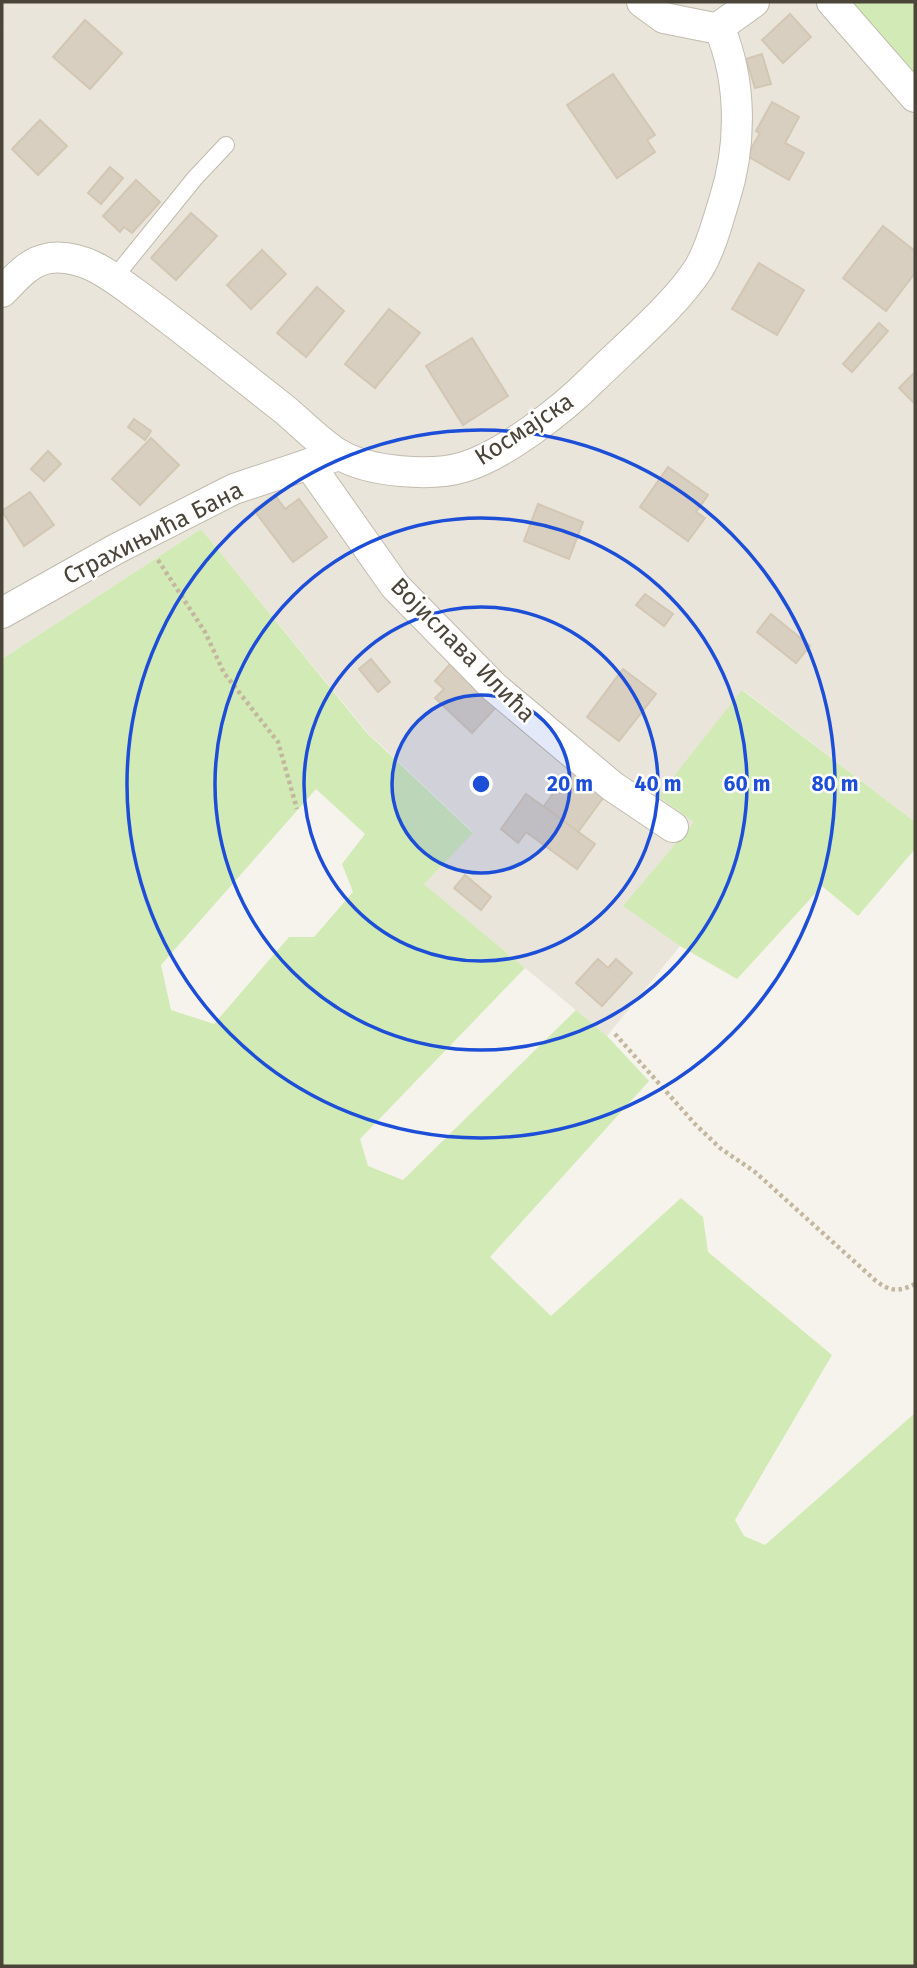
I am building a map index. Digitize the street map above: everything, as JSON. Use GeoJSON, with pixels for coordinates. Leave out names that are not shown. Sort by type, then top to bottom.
{"type":"FeatureCollection","features":[{"type":"Feature","properties":{"kind":"street"},"geometry":{"type":"LineString","coordinates":[[642,2],[664,18],[719,27],[754,2]]}},
{"type":"Feature","properties":{"kind":"street"},"geometry":{"type":"LineString","coordinates":[[832,2],[915,97]]}},
{"type":"Feature","properties":{"kind":"street","name":"Космајска"},"geometry":{"type":"LineString","coordinates":[[2,292],[28,266],[50,258],[72,259],[102,269],[340,455],[374,467],[431,473],[463,468],[492,456],[570,402],[676,297],[699,267],[726,194],[737,139],[736,99],[729,50],[719,27]]}},
{"type":"Feature","properties":{"kind":"street"},"geometry":{"type":"LineString","coordinates":[[309,464],[340,455]]}},
{"type":"Feature","properties":{"kind":"street","name":"Страхињића Бана"},"geometry":{"type":"LineString","coordinates":[[2,613],[234,489],[309,464]]}},
{"type":"Feature","properties":{"kind":"street","name":"Војислава Илића"},"geometry":{"type":"LineString","coordinates":[[309,464],[395,586],[494,687],[612,786],[673,827]]}},
{"type":"Feature","properties":{"kind":"lane"},"geometry":{"type":"LineString","coordinates":[[114,278],[195,178],[226,145]]}},
{"type":"Feature","properties":{"kind":"path"},"geometry":{"type":"LineString","coordinates":[[142,536],[205,632],[224,673],[278,742],[297,809]]}},
{"type":"Feature","properties":{"kind":"path"},"geometry":{"type":"LineString","coordinates":[[615,1034],[712,1140],[755,1172],[876,1281],[888,1290],[902,1290],[915,1284]]}},
{"type":"Feature","properties":{"kind":"shaded area"},"geometry":{"type":"Polygon","coordinates":[[[2,2],[821,2],[915,112],[915,822],[743,690],[658,796],[695,821],[624,906],[680,946],[607,1036],[424,884],[473,832],[368,733],[201,529],[2,659],[2,2]]]}},
{"type":"Feature","properties":{"kind":"green space"},"geometry":{"type":"Polygon","coordinates":[[[847,2],[915,2],[915,79],[847,2]]]}},
{"type":"Feature","properties":{"kind":"green space"},"geometry":{"type":"Polygon","coordinates":[[[201,529],[367,733],[473,833],[424,884],[525,968],[360,1139],[368,1166],[403,1180],[576,1010],[607,1036],[649,1081],[490,1257],[551,1316],[681,1198],[703,1217],[708,1252],[832,1355],[735,1520],[744,1536],[765,1545],[915,1413],[915,1966],[2,1966],[2,659],[201,529]],[[316,789],[161,965],[171,1010],[214,1024],[289,937],[314,937],[353,892],[342,864],[365,834],[316,789]]]}},
{"type":"Feature","properties":{"kind":"green space"},"geometry":{"type":"Polygon","coordinates":[[[742,690],[915,822],[915,849],[858,916],[822,886],[737,979],[680,946],[623,906],[694,822],[658,796],[742,690]]]}},
{"type":"Feature","properties":{"kind":"building"},"geometry":{"type":"Polygon","coordinates":[[[790,14],[811,37],[783,63],[762,40],[790,14]]]}},
{"type":"Feature","properties":{"kind":"building"},"geometry":{"type":"Polygon","coordinates":[[[85,20],[122,53],[90,89],[53,57],[85,20]]]}},
{"type":"Feature","properties":{"kind":"building"},"geometry":{"type":"Polygon","coordinates":[[[762,54],[771,84],[755,88],[746,59],[762,54]]]}},
{"type":"Feature","properties":{"kind":"building"},"geometry":{"type":"Polygon","coordinates":[[[613,74],[655,135],[647,140],[655,152],[617,178],[567,105],[613,74]]]}},
{"type":"Feature","properties":{"kind":"building"},"geometry":{"type":"Polygon","coordinates":[[[772,102],[799,117],[785,143],[804,153],[789,180],[747,156],[760,133],[756,131],[772,102]]]}},
{"type":"Feature","properties":{"kind":"building"},"geometry":{"type":"Polygon","coordinates":[[[40,120],[67,146],[38,175],[12,149],[40,120]]]}},
{"type":"Feature","properties":{"kind":"building"},"geometry":{"type":"Polygon","coordinates":[[[110,167],[123,178],[101,204],[88,193],[110,167]]]}},
{"type":"Feature","properties":{"kind":"building"},"geometry":{"type":"Polygon","coordinates":[[[136,180],[160,202],[132,233],[124,227],[120,232],[103,216],[136,180]]]}},
{"type":"Feature","properties":{"kind":"building"},"geometry":{"type":"Polygon","coordinates":[[[191,213],[217,236],[176,280],[151,258],[191,213]]]}},
{"type":"Feature","properties":{"kind":"building"},"geometry":{"type":"Polygon","coordinates":[[[883,226],[915,251],[915,273],[886,311],[843,278],[883,226]]]}},
{"type":"Feature","properties":{"kind":"building"},"geometry":{"type":"Polygon","coordinates":[[[262,250],[286,274],[251,309],[227,285],[262,250]]]}},
{"type":"Feature","properties":{"kind":"building"},"geometry":{"type":"Polygon","coordinates":[[[759,263],[804,290],[777,335],[732,309],[759,263]]]}},
{"type":"Feature","properties":{"kind":"building"},"geometry":{"type":"Polygon","coordinates":[[[317,287],[344,311],[306,357],[277,333],[317,287]]]}},
{"type":"Feature","properties":{"kind":"building"},"geometry":{"type":"Polygon","coordinates":[[[389,309],[420,333],[375,388],[345,364],[389,309]]]}},
{"type":"Feature","properties":{"kind":"building"},"geometry":{"type":"Polygon","coordinates":[[[879,323],[888,331],[852,372],[843,364],[879,323]]]}},
{"type":"Feature","properties":{"kind":"building"},"geometry":{"type":"Polygon","coordinates":[[[472,338],[508,396],[463,425],[426,366],[472,338]]]}},
{"type":"Feature","properties":{"kind":"building"},"geometry":{"type":"Polygon","coordinates":[[[915,372],[915,404],[899,388],[915,372]]]}},
{"type":"Feature","properties":{"kind":"building"},"geometry":{"type":"Polygon","coordinates":[[[134,419],[151,431],[145,440],[128,427],[134,419]]]}},
{"type":"Feature","properties":{"kind":"building"},"geometry":{"type":"Polygon","coordinates":[[[151,438],[179,465],[140,505],[112,479],[151,438]]]}},
{"type":"Feature","properties":{"kind":"building"},"geometry":{"type":"Polygon","coordinates":[[[48,451],[61,464],[44,481],[31,469],[48,451]]]}},
{"type":"Feature","properties":{"kind":"building"},"geometry":{"type":"Polygon","coordinates":[[[668,467],[708,495],[696,512],[705,518],[688,541],[640,507],[668,467]]]}},
{"type":"Feature","properties":{"kind":"building"},"geometry":{"type":"Polygon","coordinates":[[[30,492],[54,525],[24,546],[2,511],[30,492]]]}},
{"type":"Feature","properties":{"kind":"building"},"geometry":{"type":"Polygon","coordinates":[[[275,495],[285,509],[299,499],[327,537],[293,562],[254,510],[275,495]]]}},
{"type":"Feature","properties":{"kind":"building"},"geometry":{"type":"Polygon","coordinates":[[[538,504],[583,522],[569,559],[524,541],[538,504]]]}},
{"type":"Feature","properties":{"kind":"building"},"geometry":{"type":"Polygon","coordinates":[[[645,594],[673,614],[664,626],[636,605],[645,594]]]}},
{"type":"Feature","properties":{"kind":"building"},"geometry":{"type":"Polygon","coordinates":[[[771,614],[810,646],[796,663],[757,632],[771,614]]]}},
{"type":"Feature","properties":{"kind":"building"},"geometry":{"type":"Polygon","coordinates":[[[371,659],[390,682],[378,692],[359,669],[371,659]]]}},
{"type":"Feature","properties":{"kind":"building"},"geometry":{"type":"Polygon","coordinates":[[[452,662],[498,705],[472,733],[435,698],[444,689],[435,681],[452,662]]]}},
{"type":"Feature","properties":{"kind":"building"},"geometry":{"type":"Polygon","coordinates":[[[623,669],[656,694],[619,741],[587,717],[623,669]]]}},
{"type":"Feature","properties":{"kind":"building"},"geometry":{"type":"Polygon","coordinates":[[[571,769],[606,794],[578,832],[544,806],[571,769]]]}},
{"type":"Feature","properties":{"kind":"building"},"geometry":{"type":"Polygon","coordinates":[[[526,794],[595,844],[577,869],[526,832],[518,843],[501,829],[526,794]]]}},
{"type":"Feature","properties":{"kind":"building"},"geometry":{"type":"Polygon","coordinates":[[[465,875],[491,897],[481,910],[454,888],[465,875]]]}},
{"type":"Feature","properties":{"kind":"building"},"geometry":{"type":"Polygon","coordinates":[[[598,959],[608,968],[616,959],[632,973],[602,1006],[576,983],[598,959]]]}}]}
